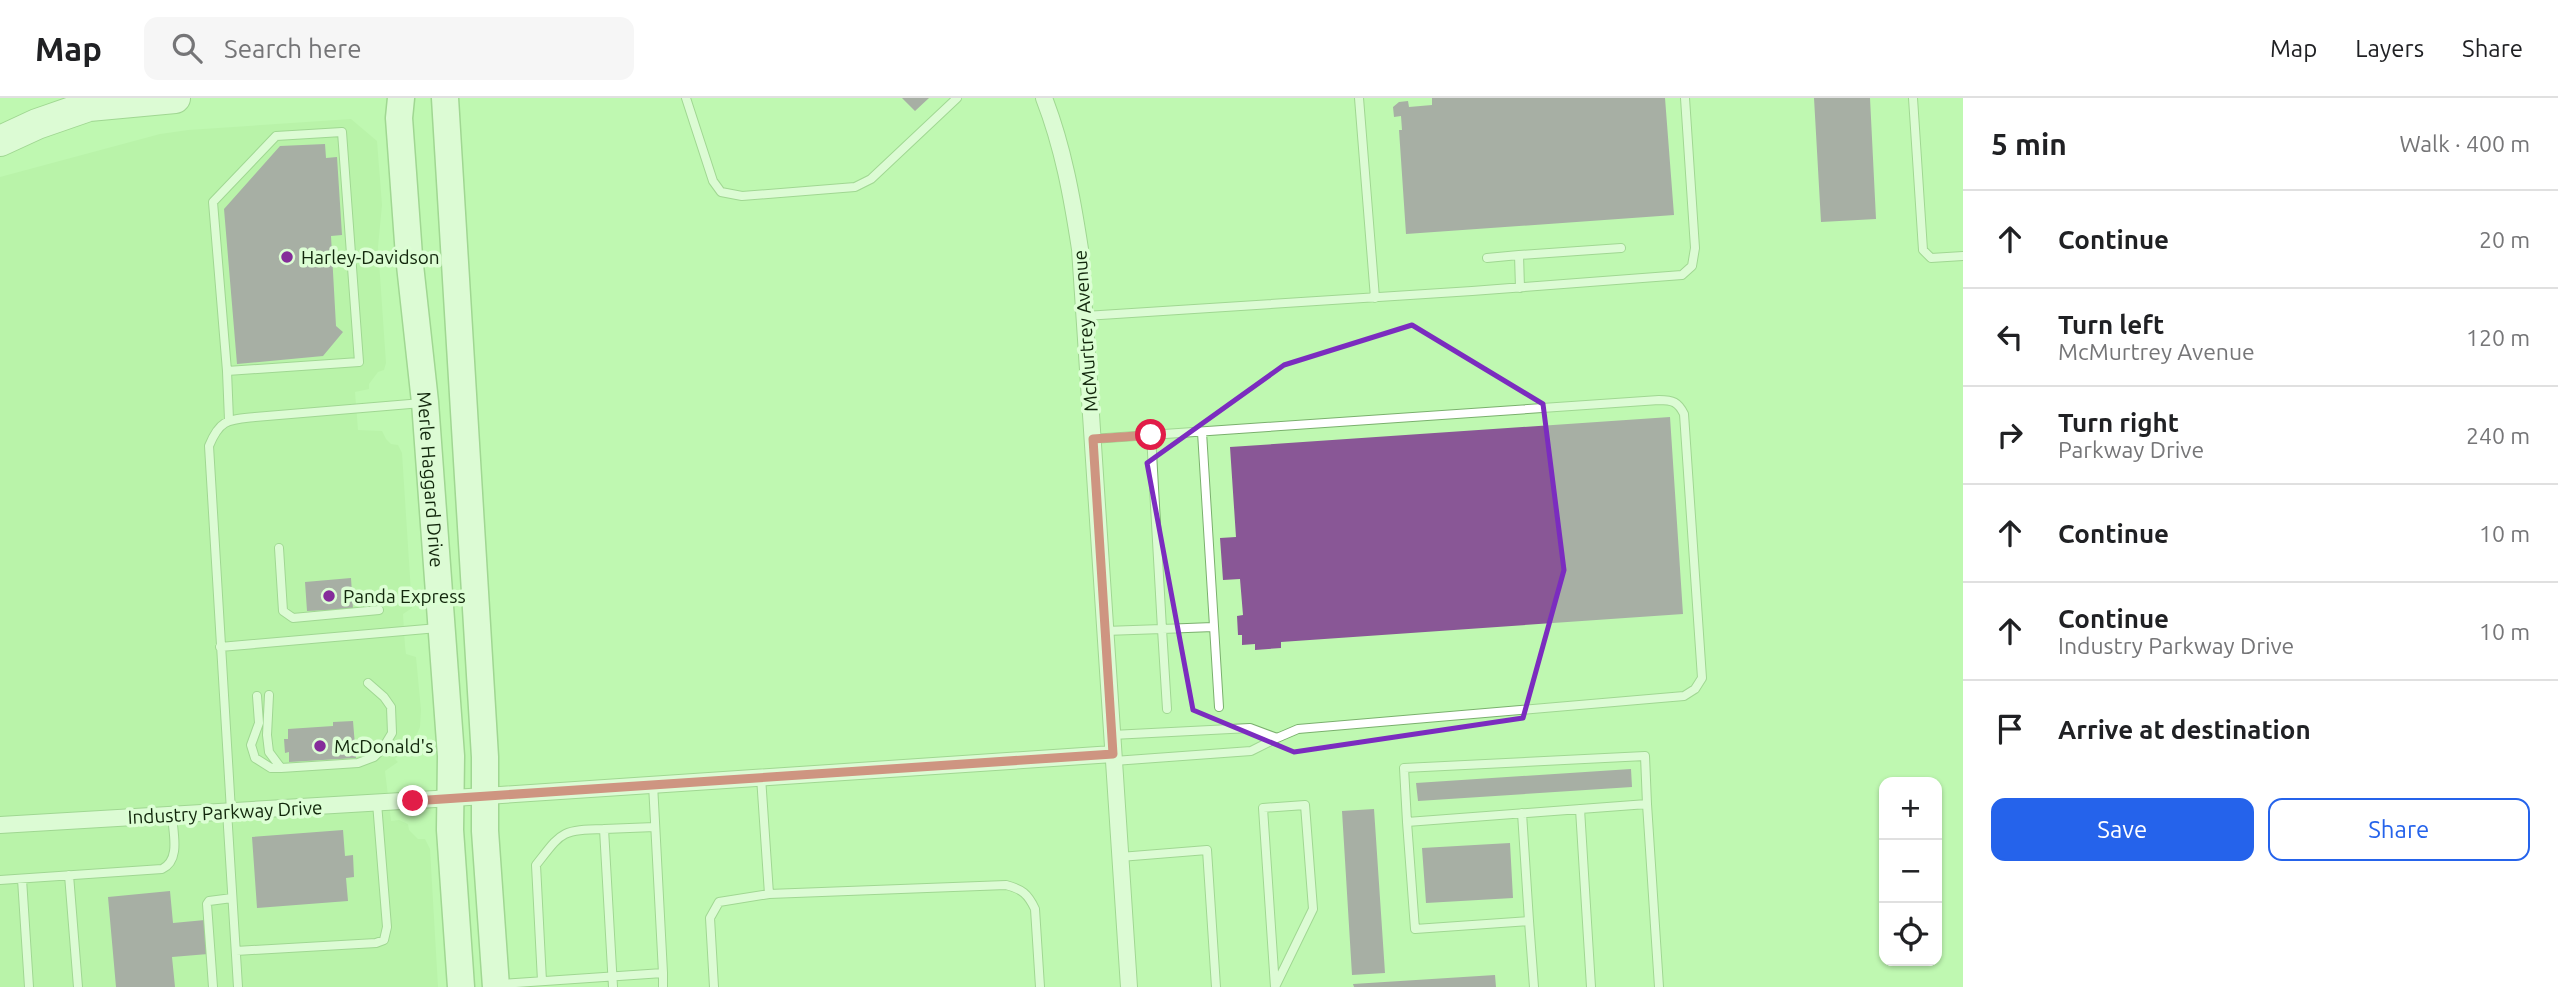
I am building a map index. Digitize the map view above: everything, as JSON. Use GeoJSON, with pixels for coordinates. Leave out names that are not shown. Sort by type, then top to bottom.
{"type":"FeatureCollection","features":[{"type":"Feature","properties":{"kind":"highway"},"geometry":{"type":"LineString","coordinates":[[0,141],[37,124],[89,106],[175,98]]}},
{"type":"Feature","properties":{"kind":"main road","name":"Merle Haggard Drive"},"geometry":{"type":"LineString","coordinates":[[401,98],[399,118],[409,256],[425,402],[450,756],[449,798],[461,987]]}},
{"type":"Feature","properties":{"kind":"main road","name":"Merle Haggard Drive"},"geometry":{"type":"LineString","coordinates":[[445,98],[485,757],[485,831],[496,985]]}},
{"type":"Feature","properties":{"kind":"street","name":"McMurtrey Avenue"},"geometry":{"type":"LineString","coordinates":[[1044,98],[1057,132],[1070,187],[1080,249],[1129,987]]}},
{"type":"Feature","properties":{"kind":"street","name":"Industry Parkway Drive"},"geometry":{"type":"LineString","coordinates":[[0,825],[761,777],[1114,758]]}},
{"type":"Feature","properties":{"kind":"lane"},"geometry":{"type":"LineString","coordinates":[[686,98],[713,181],[721,192],[741,196],[855,187],[872,179],[957,98]]}},
{"type":"Feature","properties":{"kind":"lane"},"geometry":{"type":"LineString","coordinates":[[1359,98],[1375,298]]}},
{"type":"Feature","properties":{"kind":"lane"},"geometry":{"type":"LineString","coordinates":[[1084,316],[1682,275],[1692,266],[1695,248],[1685,98]]}},
{"type":"Feature","properties":{"kind":"lane"},"geometry":{"type":"LineString","coordinates":[[1913,98],[1923,250],[1931,257],[1963,256]]}},
{"type":"Feature","properties":{"kind":"lane"},"geometry":{"type":"LineString","coordinates":[[227,370],[359,362],[342,132],[276,136],[213,202],[229,420]]}},
{"type":"Feature","properties":{"kind":"lane"},"geometry":{"type":"LineString","coordinates":[[1487,258],[1621,248]]}},
{"type":"Feature","properties":{"kind":"lane"},"geometry":{"type":"LineString","coordinates":[[1519,255],[1520,288]]}},
{"type":"Feature","properties":{"kind":"lane"},"geometry":{"type":"LineString","coordinates":[[1093,439],[1672,400],[1679,404],[1684,414],[1702,678],[1695,689],[1684,696],[1298,729],[1251,751],[1114,758]]}},
{"type":"Feature","properties":{"kind":"lane"},"geometry":{"type":"LineString","coordinates":[[238,987],[209,446],[216,429],[229,420],[425,402]]}},
{"type":"Feature","properties":{"kind":"lane"},"geometry":{"type":"LineString","coordinates":[[1202,432],[1219,707]]}},
{"type":"Feature","properties":{"kind":"lane"},"geometry":{"type":"LineString","coordinates":[[1151,435],[1167,709]]}},
{"type":"Feature","properties":{"kind":"lane"},"geometry":{"type":"LineString","coordinates":[[279,548],[283,611],[293,618],[379,610]]}},
{"type":"Feature","properties":{"kind":"lane"},"geometry":{"type":"LineString","coordinates":[[1105,631],[1213,626]]}},
{"type":"Feature","properties":{"kind":"lane"},"geometry":{"type":"LineString","coordinates":[[220,647],[441,628]]}},
{"type":"Feature","properties":{"kind":"lane"},"geometry":{"type":"LineString","coordinates":[[257,696],[258,723],[251,745],[255,758],[271,768],[358,763],[374,757],[392,733],[391,707],[368,683]]}},
{"type":"Feature","properties":{"kind":"lane"},"geometry":{"type":"LineString","coordinates":[[269,695],[267,735],[270,752],[281,768]]}},
{"type":"Feature","properties":{"kind":"lane"},"geometry":{"type":"LineString","coordinates":[[1112,735],[1250,728],[1277,738]]}},
{"type":"Feature","properties":{"kind":"lane"},"geometry":{"type":"LineString","coordinates":[[1529,921],[1415,929],[1404,768],[1644,756],[1658,987]]}},
{"type":"Feature","properties":{"kind":"lane"},"geometry":{"type":"LineString","coordinates":[[761,777],[769,894]]}},
{"type":"Feature","properties":{"kind":"lane"},"geometry":{"type":"LineString","coordinates":[[653,784],[663,987]]}},
{"type":"Feature","properties":{"kind":"lane"},"geometry":{"type":"LineString","coordinates":[[236,951],[376,943],[384,940],[387,927],[377,803]]}},
{"type":"Feature","properties":{"kind":"lane"},"geometry":{"type":"LineString","coordinates":[[1407,822],[1647,804]]}},
{"type":"Feature","properties":{"kind":"lane"},"geometry":{"type":"LineString","coordinates":[[1306,805],[1313,909],[1275,987],[1263,808],[1306,805]]}},
{"type":"Feature","properties":{"kind":"lane"},"geometry":{"type":"LineString","coordinates":[[1580,809],[1591,987]]}},
{"type":"Feature","properties":{"kind":"lane"},"geometry":{"type":"LineString","coordinates":[[1522,813],[1534,987]]}},
{"type":"Feature","properties":{"kind":"lane"},"geometry":{"type":"LineString","coordinates":[[0,880],[162,869],[170,865],[174,858],[172,815]]}},
{"type":"Feature","properties":{"kind":"lane"},"geometry":{"type":"LineString","coordinates":[[542,981],[536,865],[563,833],[573,829],[655,827]]}},
{"type":"Feature","properties":{"kind":"lane"},"geometry":{"type":"LineString","coordinates":[[604,829],[613,987]]}},
{"type":"Feature","properties":{"kind":"lane"},"geometry":{"type":"LineString","coordinates":[[1120,857],[1207,850],[1216,987]]}},
{"type":"Feature","properties":{"kind":"lane"},"geometry":{"type":"LineString","coordinates":[[69,875],[78,987]]}},
{"type":"Feature","properties":{"kind":"lane"},"geometry":{"type":"LineString","coordinates":[[22,879],[29,987]]}},
{"type":"Feature","properties":{"kind":"lane"},"geometry":{"type":"LineString","coordinates":[[714,987],[710,918],[719,902],[769,894],[1006,885],[1021,889],[1030,897],[1035,909],[1040,987]]}},
{"type":"Feature","properties":{"kind":"lane"},"geometry":{"type":"LineString","coordinates":[[212,987],[207,904],[209,901],[232,898]]}},
{"type":"Feature","properties":{"kind":"lane"},"geometry":{"type":"LineString","coordinates":[[496,985],[663,973]]}},
{"type":"Feature","properties":{"kind":"highlighted area"},"geometry":{"type":"Polygon","coordinates":[[[1412,325],[1543,404],[1564,570],[1523,718],[1294,752],[1193,710],[1147,463],[1284,365],[1412,325]]]}},
{"type":"Feature","properties":{"kind":"shaded area"},"geometry":{"type":"Polygon","coordinates":[[[351,119],[377,141],[382,205],[378,247],[386,363],[384,370],[378,372],[369,384],[369,389],[355,392],[358,430],[382,431],[391,444],[398,445],[402,453],[412,608],[403,614],[405,646],[406,654],[416,657],[421,710],[420,727],[416,736],[395,759],[398,762],[385,771],[391,821],[399,820],[408,824],[409,830],[418,839],[425,839],[430,849],[438,987],[0,987],[0,177],[160,134],[351,119]]]}},
{"type":"Feature","properties":{"kind":"building"},"geometry":{"type":"Polygon","coordinates":[[[902,98],[929,98],[915,111],[902,98]]]}},
{"type":"Feature","properties":{"kind":"building"},"geometry":{"type":"Polygon","coordinates":[[[1432,98],[1665,98],[1674,215],[1406,234],[1399,130],[1402,130],[1401,116],[1394,117],[1393,107],[1399,102],[1408,101],[1409,107],[1432,105],[1432,98]]]}},
{"type":"Feature","properties":{"kind":"building"},"geometry":{"type":"Polygon","coordinates":[[[1814,98],[1870,98],[1876,219],[1821,222],[1814,98]]]}},
{"type":"Feature","properties":{"kind":"building"},"geometry":{"type":"Polygon","coordinates":[[[325,144],[326,158],[337,157],[342,235],[331,236],[336,326],[343,332],[323,356],[237,364],[224,209],[280,146],[325,144]]]}},
{"type":"Feature","properties":{"kind":"building"},"geometry":{"type":"Polygon","coordinates":[[[1670,417],[1683,614],[1281,642],[1281,648],[1255,650],[1255,644],[1242,645],[1242,635],[1238,635],[1237,616],[1243,615],[1240,579],[1223,580],[1220,538],[1236,537],[1230,447],[1670,417]]]}},
{"type":"Feature","properties":{"kind":"building","name":"Panda Express"},"geometry":{"type":"Polygon","coordinates":[[[351,578],[353,609],[307,611],[305,582],[351,578]]]}},
{"type":"Feature","properties":{"kind":"building","name":"McDonald's"},"geometry":{"type":"Polygon","coordinates":[[[353,721],[356,758],[289,762],[289,752],[285,753],[284,739],[288,739],[288,729],[333,726],[333,722],[353,721]]]}},
{"type":"Feature","properties":{"kind":"building"},"geometry":{"type":"Polygon","coordinates":[[[1631,769],[1632,787],[1418,801],[1416,783],[1631,769]]]}},
{"type":"Feature","properties":{"kind":"building"},"geometry":{"type":"Polygon","coordinates":[[[1374,809],[1385,973],[1352,975],[1342,811],[1374,809]]]}},
{"type":"Feature","properties":{"kind":"building"},"geometry":{"type":"Polygon","coordinates":[[[343,830],[345,856],[353,855],[354,877],[346,878],[348,901],[257,908],[252,837],[343,830]]]}},
{"type":"Feature","properties":{"kind":"building"},"geometry":{"type":"Polygon","coordinates":[[[1510,843],[1513,898],[1426,903],[1422,848],[1510,843]]]}},
{"type":"Feature","properties":{"kind":"building"},"geometry":{"type":"Polygon","coordinates":[[[170,891],[173,923],[205,920],[208,954],[172,957],[175,987],[116,987],[108,897],[170,891]]]}},
{"type":"Feature","properties":{"kind":"building"},"geometry":{"type":"Polygon","coordinates":[[[1495,975],[1496,987],[1354,987],[1353,984],[1495,975]]]}},
{"type":"Feature","properties":{"kind":"place","name":"Harley-Davidson"},"geometry":{"type":"Point","coordinates":[287,257]}},
{"type":"Feature","properties":{"kind":"place","name":"Panda Express"},"geometry":{"type":"Point","coordinates":[329,596]}},
{"type":"Feature","properties":{"kind":"place","name":"McDonald's"},"geometry":{"type":"Point","coordinates":[320,746]}},
{"type":"Feature","properties":{"kind":"route"},"geometry":{"type":"LineString","coordinates":[[413,801],[1113,754],[1093,439],[1151,435]]}}]}
